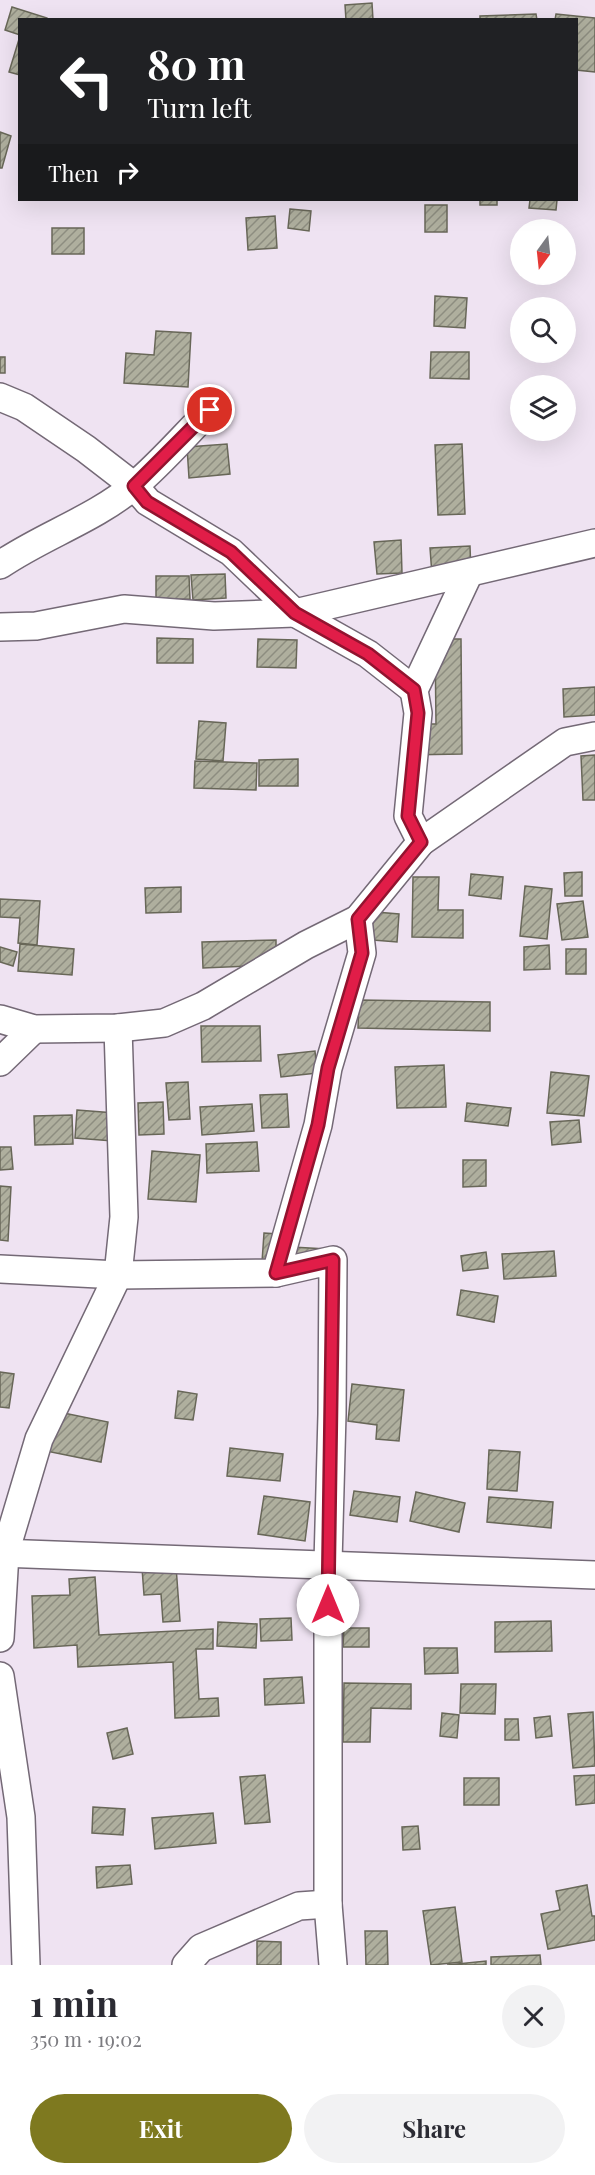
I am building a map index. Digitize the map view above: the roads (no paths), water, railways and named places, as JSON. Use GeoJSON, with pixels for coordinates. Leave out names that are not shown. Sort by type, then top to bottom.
{"type":"FeatureCollection","features":[{"type":"Feature","properties":{"kind":"street"},"geometry":{"type":"LineString","coordinates":[[0,397],[24,407],[134,486],[147,502],[231,552],[295,613],[368,654],[414,690]]}},
{"type":"Feature","properties":{"kind":"street"},"geometry":{"type":"LineString","coordinates":[[0,565],[20,551],[58,534],[134,486],[210,410]]}},
{"type":"Feature","properties":{"kind":"street"},"geometry":{"type":"LineString","coordinates":[[0,627],[36,626],[124,609],[213,616],[295,613],[595,543]]}},
{"type":"Feature","properties":{"kind":"street"},"geometry":{"type":"LineString","coordinates":[[421,842],[408,816],[418,713],[414,690],[469,573]]}},
{"type":"Feature","properties":{"kind":"street"},"geometry":{"type":"LineString","coordinates":[[0,1019],[34,1029],[118,1028],[164,1023],[203,1006],[306,945],[358,919],[421,842],[565,742],[595,736]]}},
{"type":"Feature","properties":{"kind":"street"},"geometry":{"type":"LineString","coordinates":[[276,1273],[318,1125],[328,1068],[362,953],[358,919]]}},
{"type":"Feature","properties":{"kind":"street"},"geometry":{"type":"LineString","coordinates":[[0,1638],[3,1553],[39,1438],[118,1275],[123,1216],[118,1028]]}},
{"type":"Feature","properties":{"kind":"street"},"geometry":{"type":"LineString","coordinates":[[0,1062],[34,1029]]}},
{"type":"Feature","properties":{"kind":"street"},"geometry":{"type":"LineString","coordinates":[[0,1269],[118,1275],[276,1273],[333,1260],[328,1563],[328,1904],[333,1965]]}},
{"type":"Feature","properties":{"kind":"street"},"geometry":{"type":"LineString","coordinates":[[3,1553],[328,1563],[595,1575]]}},
{"type":"Feature","properties":{"kind":"street"},"geometry":{"type":"LineString","coordinates":[[0,1676],[21,1817],[26,1965]]}},
{"type":"Feature","properties":{"kind":"street"},"geometry":{"type":"LineString","coordinates":[[186,1965],[201,1948],[299,1906],[328,1904]]}}]}
